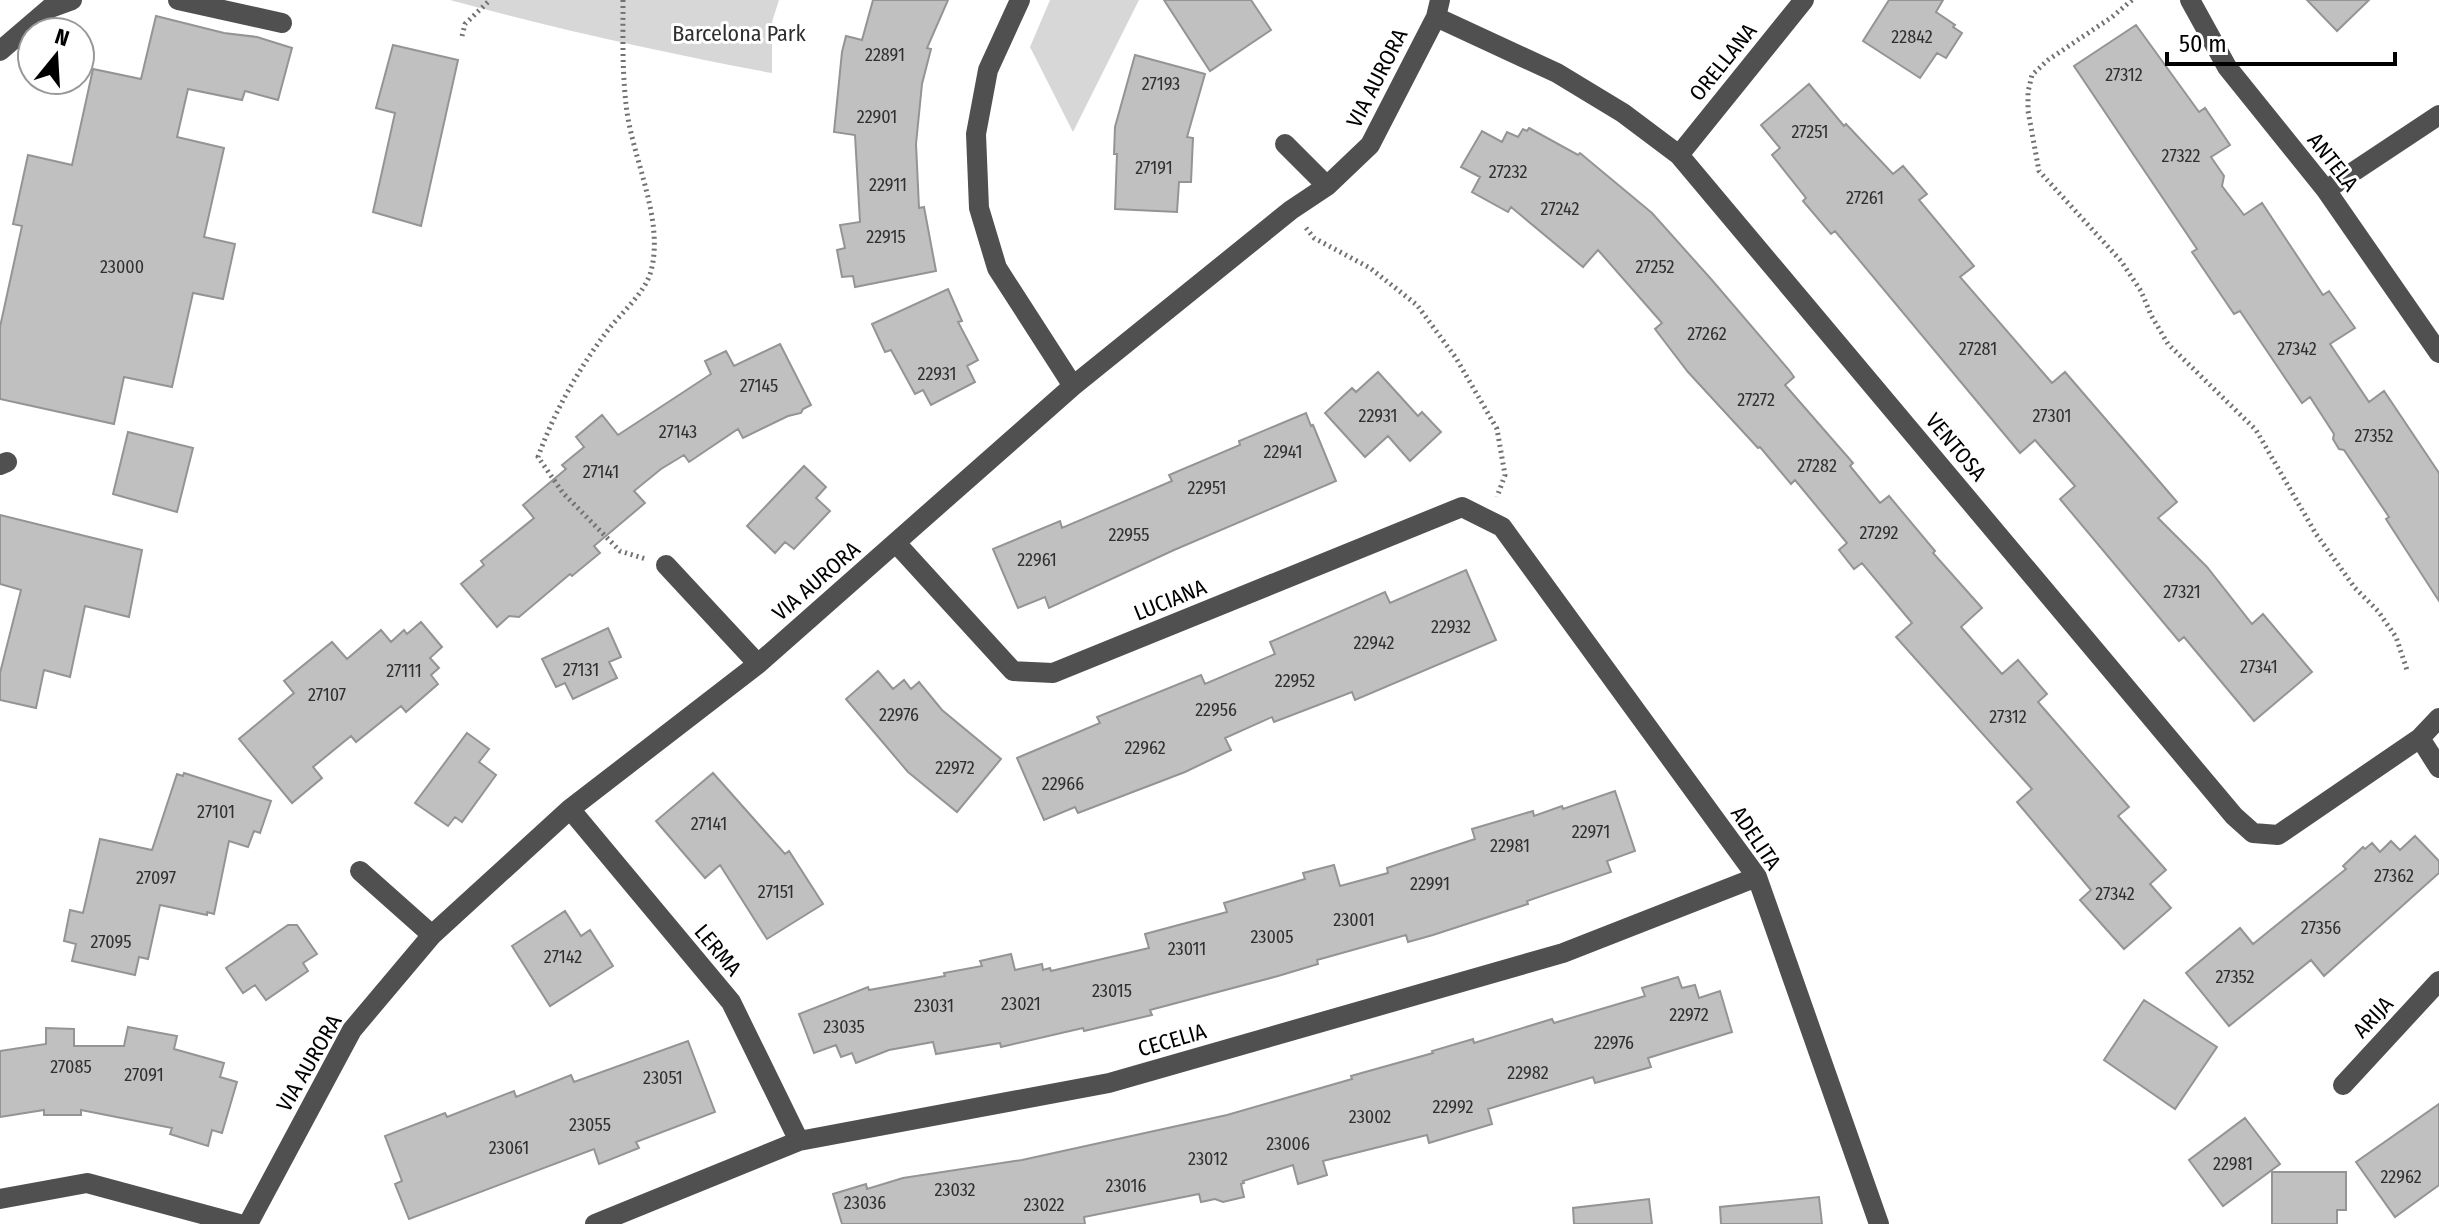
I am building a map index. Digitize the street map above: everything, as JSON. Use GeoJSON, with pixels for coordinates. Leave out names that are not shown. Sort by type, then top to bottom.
{"type":"FeatureCollection","features":[{"type":"Feature","properties":{"kind":"street"},"geometry":{"type":"LineString","coordinates":[[0,51],[50,8],[72,0]]}},
{"type":"Feature","properties":{"kind":"street"},"geometry":{"type":"LineString","coordinates":[[178,0],[282,23]]}},
{"type":"Feature","properties":{"kind":"street"},"geometry":{"type":"LineString","coordinates":[[1020,0],[988,70],[976,134],[979,208],[997,268],[1073,386]]}},
{"type":"Feature","properties":{"kind":"street","name":"ORELLANA"},"geometry":{"type":"LineString","coordinates":[[1679,155],[1804,0]]}},
{"type":"Feature","properties":{"kind":"street","name":"ANTELA"},"geometry":{"type":"LineString","coordinates":[[2190,0],[2227,67],[2326,190],[2439,353]]}},
{"type":"Feature","properties":{"kind":"street","name":"VIA AURORA"},"geometry":{"type":"LineString","coordinates":[[248,1224],[352,1030],[432,935],[570,809],[758,664],[1073,386],[1291,210],[1327,186],[1370,145],[1438,8]]}},
{"type":"Feature","properties":{"kind":"street","name":"VENTOSA"},"geometry":{"type":"LineString","coordinates":[[1438,8],[1623,113],[1679,155],[2234,816],[2253,833],[2278,835],[2420,738],[2439,718]]}},
{"type":"Feature","properties":{"kind":"street"},"geometry":{"type":"LineString","coordinates":[[2326,190],[2439,115]]}},
{"type":"Feature","properties":{"kind":"street"},"geometry":{"type":"LineString","coordinates":[[1285,144],[1327,186]]}},
{"type":"Feature","properties":{"kind":"street","name":"LUCIANA"},"geometry":{"type":"LineString","coordinates":[[896,543],[1013,671],[1053,673],[1462,507],[1502,527]]}},
{"type":"Feature","properties":{"kind":"street","name":"ADELITA"},"geometry":{"type":"LineString","coordinates":[[1502,527],[1757,877],[1879,1224]]}},
{"type":"Feature","properties":{"kind":"street"},"geometry":{"type":"LineString","coordinates":[[666,565],[758,664]]}},
{"type":"Feature","properties":{"kind":"street"},"geometry":{"type":"LineString","coordinates":[[2420,738],[2439,768]]}},
{"type":"Feature","properties":{"kind":"street","name":"LERMA"},"geometry":{"type":"LineString","coordinates":[[570,809],[731,1002],[799,1141]]}},
{"type":"Feature","properties":{"kind":"street"},"geometry":{"type":"LineString","coordinates":[[360,871],[432,935]]}},
{"type":"Feature","properties":{"kind":"street","name":"CECELIA"},"geometry":{"type":"LineString","coordinates":[[595,1224],[799,1141],[1109,1083],[1563,953],[1757,877]]}},
{"type":"Feature","properties":{"kind":"street","name":"ARIJA"},"geometry":{"type":"LineString","coordinates":[[2343,1085],[2439,981]]}},
{"type":"Feature","properties":{"kind":"street"},"geometry":{"type":"LineString","coordinates":[[0,1199],[87,1183],[239,1224]]}},
{"type":"Feature","properties":{"kind":"path"},"geometry":{"type":"LineString","coordinates":[[462,36],[465,24],[490,0]]}},
{"type":"Feature","properties":{"kind":"path"},"geometry":{"type":"LineString","coordinates":[[623,0],[626,105],[647,193],[655,252],[650,275],[607,331],[563,398],[538,457],[563,493],[620,551],[666,565]]}},
{"type":"Feature","properties":{"kind":"path"},"geometry":{"type":"LineString","coordinates":[[2132,0],[2032,75],[2028,111],[2039,171],[2121,261],[2141,291],[2168,344],[2256,430],[2316,534],[2396,637],[2408,673]]}},
{"type":"Feature","properties":{"kind":"path"},"geometry":{"type":"LineString","coordinates":[[1314,238],[1370,268],[1417,305],[1456,358],[1497,429],[1505,475]]}},
{"type":"Feature","properties":{"kind":"green space","name":"Barcelona Park"},"geometry":{"type":"Polygon","coordinates":[[[450,0],[779,0],[772,22],[772,73],[611,40],[450,0]]]}},
{"type":"Feature","properties":{"kind":"green space"},"geometry":{"type":"Polygon","coordinates":[[[1050,0],[1139,0],[1073,132],[1030,47],[1050,0]]]}},
{"type":"Feature","properties":{"kind":"building"},"geometry":{"type":"Polygon","coordinates":[[[873,0],[948,0],[927,48],[931,49],[922,84],[916,144],[919,208],[924,207],[936,271],[855,287],[853,276],[842,277],[837,250],[845,248],[840,225],[860,222],[855,135],[834,132],[846,36],[862,40],[873,0]]]}},
{"type":"Feature","properties":{"kind":"building"},"geometry":{"type":"Polygon","coordinates":[[[1164,0],[1251,0],[1271,30],[1210,71],[1164,0]]]}},
{"type":"Feature","properties":{"kind":"building"},"geometry":{"type":"Polygon","coordinates":[[[1889,0],[1943,0],[1936,12],[1962,33],[1946,58],[1937,53],[1920,78],[1863,41],[1889,0]]]}},
{"type":"Feature","properties":{"kind":"building"},"geometry":{"type":"Polygon","coordinates":[[[2307,0],[2369,0],[2337,31],[2307,0]]]}},
{"type":"Feature","properties":{"kind":"building"},"geometry":{"type":"Polygon","coordinates":[[[156,16],[224,33],[257,37],[292,48],[278,100],[245,91],[242,100],[188,89],[177,137],[224,148],[204,237],[235,244],[223,299],[193,293],[172,387],[124,377],[114,424],[0,399],[0,327],[22,226],[13,224],[28,155],[72,165],[87,96],[96,96],[96,70],[141,79],[156,16]]]}},
{"type":"Feature","properties":{"kind":"building"},"geometry":{"type":"Polygon","coordinates":[[[2136,25],[2199,112],[2205,108],[2230,145],[2211,157],[2224,176],[2222,186],[2244,215],[2262,203],[2323,295],[2329,291],[2355,328],[2330,344],[2369,402],[2384,391],[2439,473],[2439,601],[2386,519],[2389,517],[2344,450],[2339,449],[2333,439],[2334,434],[2310,397],[2302,403],[2240,311],[2234,314],[2192,252],[2197,249],[2074,66],[2136,25]]]}},
{"type":"Feature","properties":{"kind":"building"},"geometry":{"type":"Polygon","coordinates":[[[393,45],[458,60],[421,226],[373,212],[395,113],[376,108],[393,45]]]}},
{"type":"Feature","properties":{"kind":"building"},"geometry":{"type":"Polygon","coordinates":[[[1135,55],[1205,74],[1187,137],[1193,138],[1191,182],[1179,182],[1177,212],[1115,209],[1115,127],[1135,55]]]}},
{"type":"Feature","properties":{"kind":"building"},"geometry":{"type":"Polygon","coordinates":[[[1809,84],[1844,126],[1846,124],[1893,174],[1903,166],[1927,194],[1919,200],[1974,266],[1960,277],[2052,383],[2065,372],[2177,502],[2158,518],[2207,567],[2252,624],[2263,614],[2312,672],[2254,721],[2184,637],[2179,641],[2060,499],[2075,486],[2035,440],[2020,453],[1835,231],[1831,234],[1803,201],[1806,198],[1772,155],[1780,148],[1761,125],[1809,84]]]}},
{"type":"Feature","properties":{"kind":"building"},"geometry":{"type":"Polygon","coordinates":[[[1529,128],[1578,155],[1580,153],[1652,213],[1711,279],[1789,370],[1794,377],[1785,385],[1853,463],[1850,466],[1880,503],[1889,496],[1935,551],[1933,553],[1982,608],[1961,627],[2002,674],[2018,660],[2047,694],[2038,702],[2129,807],[2118,816],[2166,870],[2150,884],[2171,908],[2124,949],[2080,900],[2091,890],[2017,802],[2032,789],[1896,637],[1912,623],[1862,563],[1854,569],[1839,550],[1847,543],[1795,480],[1791,484],[1688,372],[1655,329],[1662,323],[1598,250],[1583,267],[1511,207],[1508,212],[1472,192],[1480,177],[1461,167],[1482,131],[1502,142],[1507,132],[1518,137],[1523,129],[1527,131],[1529,128]]]}},
{"type":"Feature","properties":{"kind":"building"},"geometry":{"type":"Polygon","coordinates":[[[948,289],[962,321],[958,322],[978,360],[967,366],[975,382],[931,405],[923,390],[915,394],[891,350],[885,352],[872,324],[948,289]]]}},
{"type":"Feature","properties":{"kind":"building"},"geometry":{"type":"Polygon","coordinates":[[[780,344],[811,405],[801,413],[743,438],[738,429],[689,462],[684,455],[661,469],[634,491],[645,503],[594,546],[600,553],[519,617],[509,616],[497,627],[461,584],[484,565],[481,561],[534,518],[523,505],[566,469],[562,465],[584,447],[576,437],[602,415],[618,435],[711,374],[705,361],[726,351],[734,366],[780,344]]]}},
{"type":"Feature","properties":{"kind":"building"},"geometry":{"type":"Polygon","coordinates":[[[1378,372],[1418,416],[1422,412],[1441,432],[1410,461],[1388,436],[1365,457],[1325,413],[1352,388],[1356,392],[1378,372]]]}},
{"type":"Feature","properties":{"kind":"building"},"geometry":{"type":"Polygon","coordinates":[[[1306,413],[1336,481],[1174,550],[1049,608],[1045,597],[1018,608],[993,549],[1060,521],[1062,528],[1172,481],[1169,475],[1306,413]]]}},
{"type":"Feature","properties":{"kind":"building"},"geometry":{"type":"Polygon","coordinates":[[[128,432],[193,448],[177,512],[113,494],[128,432]]]}},
{"type":"Feature","properties":{"kind":"building"},"geometry":{"type":"Polygon","coordinates":[[[804,466],[826,487],[816,498],[830,511],[794,549],[785,542],[775,553],[747,526],[804,466]]]}},
{"type":"Feature","properties":{"kind":"building"},"geometry":{"type":"Polygon","coordinates":[[[0,515],[142,550],[129,617],[85,606],[70,677],[44,670],[36,708],[0,700],[0,673],[21,590],[0,584],[0,515]]]}},
{"type":"Feature","properties":{"kind":"building"},"geometry":{"type":"Polygon","coordinates":[[[1466,570],[1496,640],[1355,700],[1352,692],[1274,722],[1272,717],[1225,738],[1231,750],[1185,772],[1078,813],[1075,807],[1044,820],[1017,758],[1100,723],[1097,717],[1201,675],[1205,684],[1275,654],[1270,642],[1385,592],[1390,603],[1466,570]]]}},
{"type":"Feature","properties":{"kind":"building"},"geometry":{"type":"Polygon","coordinates":[[[421,622],[442,647],[430,658],[439,668],[431,675],[438,684],[406,712],[401,706],[356,742],[351,736],[313,767],[322,778],[292,803],[239,739],[294,693],[284,681],[332,642],[347,659],[381,630],[391,642],[404,630],[407,634],[421,622]]]}},
{"type":"Feature","properties":{"kind":"building"},"geometry":{"type":"Polygon","coordinates":[[[608,628],[621,657],[609,662],[617,678],[573,699],[565,683],[556,687],[542,659],[608,628]]]}},
{"type":"Feature","properties":{"kind":"building"},"geometry":{"type":"Polygon","coordinates":[[[878,671],[893,689],[904,680],[911,689],[919,682],[942,710],[1001,759],[957,812],[908,772],[846,699],[878,671]]]}},
{"type":"Feature","properties":{"kind":"building"},"geometry":{"type":"Polygon","coordinates":[[[467,733],[489,749],[479,762],[496,775],[462,822],[455,817],[448,826],[415,803],[467,733]]]}},
{"type":"Feature","properties":{"kind":"building"},"geometry":{"type":"Polygon","coordinates":[[[184,773],[271,801],[260,833],[254,831],[248,847],[229,841],[214,914],[160,905],[148,959],[139,957],[135,975],[72,961],[76,944],[64,941],[70,910],[83,913],[100,839],[152,850],[177,774],[183,776],[184,773]]]}},
{"type":"Feature","properties":{"kind":"building"},"geometry":{"type":"Polygon","coordinates":[[[713,773],[785,854],[789,851],[823,904],[767,939],[720,865],[705,878],[656,821],[713,773]]]}},
{"type":"Feature","properties":{"kind":"building"},"geometry":{"type":"Polygon","coordinates":[[[1615,791],[1635,851],[1607,861],[1611,872],[1527,901],[1528,904],[1433,935],[1408,942],[1406,935],[1317,960],[1318,964],[1278,976],[1150,1010],[1152,1015],[1001,1047],[1000,1043],[936,1054],[933,1042],[889,1050],[856,1063],[852,1053],[841,1057],[836,1045],[814,1053],[799,1014],[868,987],[869,990],[945,976],[944,973],[982,966],[980,961],[1011,954],[1015,970],[1042,964],[1043,970],[1050,968],[1051,971],[1149,948],[1145,934],[1227,912],[1224,903],[1305,879],[1303,873],[1334,865],[1340,886],[1388,873],[1387,868],[1475,839],[1472,829],[1533,811],[1534,816],[1562,806],[1563,809],[1615,791]]]}},
{"type":"Feature","properties":{"kind":"building"},"geometry":{"type":"Polygon","coordinates":[[[2415,836],[2439,861],[2439,873],[2324,976],[2311,960],[2229,1026],[2186,973],[2240,928],[2253,944],[2346,869],[2343,866],[2363,847],[2365,849],[2372,843],[2380,852],[2391,841],[2400,850],[2415,836]]]}},
{"type":"Feature","properties":{"kind":"building"},"geometry":{"type":"Polygon","coordinates":[[[565,911],[581,936],[590,930],[613,966],[550,1006],[512,946],[565,911]]]}},
{"type":"Feature","properties":{"kind":"building"},"geometry":{"type":"Polygon","coordinates":[[[288,925],[297,925],[317,954],[303,963],[308,971],[266,1000],[255,985],[243,993],[226,968],[288,925]]]}},
{"type":"Feature","properties":{"kind":"building"},"geometry":{"type":"Polygon","coordinates":[[[1678,977],[1682,988],[1695,985],[1699,998],[1720,991],[1732,1032],[1648,1058],[1651,1067],[1595,1083],[1593,1077],[1488,1109],[1492,1124],[1429,1143],[1427,1135],[1323,1161],[1327,1175],[1298,1184],[1293,1165],[1243,1181],[1244,1197],[1223,1202],[1215,1199],[1201,1202],[1199,1194],[1084,1217],[1085,1224],[842,1224],[833,1194],[866,1184],[867,1189],[903,1178],[1022,1160],[1227,1115],[1352,1079],[1351,1076],[1473,1039],[1474,1043],[1552,1019],[1554,1023],[1645,996],[1642,988],[1678,977]]]}},
{"type":"Feature","properties":{"kind":"building"},"geometry":{"type":"Polygon","coordinates":[[[2144,1000],[2217,1047],[2175,1109],[2104,1060],[2144,1000]]]}},
{"type":"Feature","properties":{"kind":"building"},"geometry":{"type":"Polygon","coordinates":[[[128,1027],[177,1036],[174,1049],[224,1063],[220,1077],[237,1082],[222,1133],[212,1130],[208,1146],[170,1134],[172,1128],[81,1110],[81,1115],[44,1115],[44,1110],[0,1117],[0,1051],[46,1044],[46,1028],[74,1029],[74,1046],[124,1046],[128,1027]]]}},
{"type":"Feature","properties":{"kind":"building"},"geometry":{"type":"Polygon","coordinates":[[[688,1041],[715,1112],[636,1142],[639,1148],[599,1164],[594,1149],[409,1219],[395,1184],[402,1181],[385,1136],[445,1113],[447,1117],[514,1091],[516,1097],[571,1075],[574,1082],[688,1041]]]}},
{"type":"Feature","properties":{"kind":"building"},"geometry":{"type":"Polygon","coordinates":[[[2439,1104],[2439,1185],[2395,1217],[2356,1162],[2439,1104]]]}},
{"type":"Feature","properties":{"kind":"building"},"geometry":{"type":"Polygon","coordinates":[[[2245,1118],[2280,1164],[2223,1206],[2189,1160],[2245,1118]]]}},
{"type":"Feature","properties":{"kind":"building"},"geometry":{"type":"Polygon","coordinates":[[[2272,1172],[2346,1172],[2346,1210],[2337,1210],[2337,1224],[2272,1224],[2272,1172]]]}},
{"type":"Feature","properties":{"kind":"building"},"geometry":{"type":"Polygon","coordinates":[[[1819,1197],[1822,1224],[1721,1224],[1720,1207],[1819,1197]]]}},
{"type":"Feature","properties":{"kind":"building"},"geometry":{"type":"Polygon","coordinates":[[[1649,1199],[1652,1224],[1574,1224],[1573,1208],[1649,1199]]]}}]}
